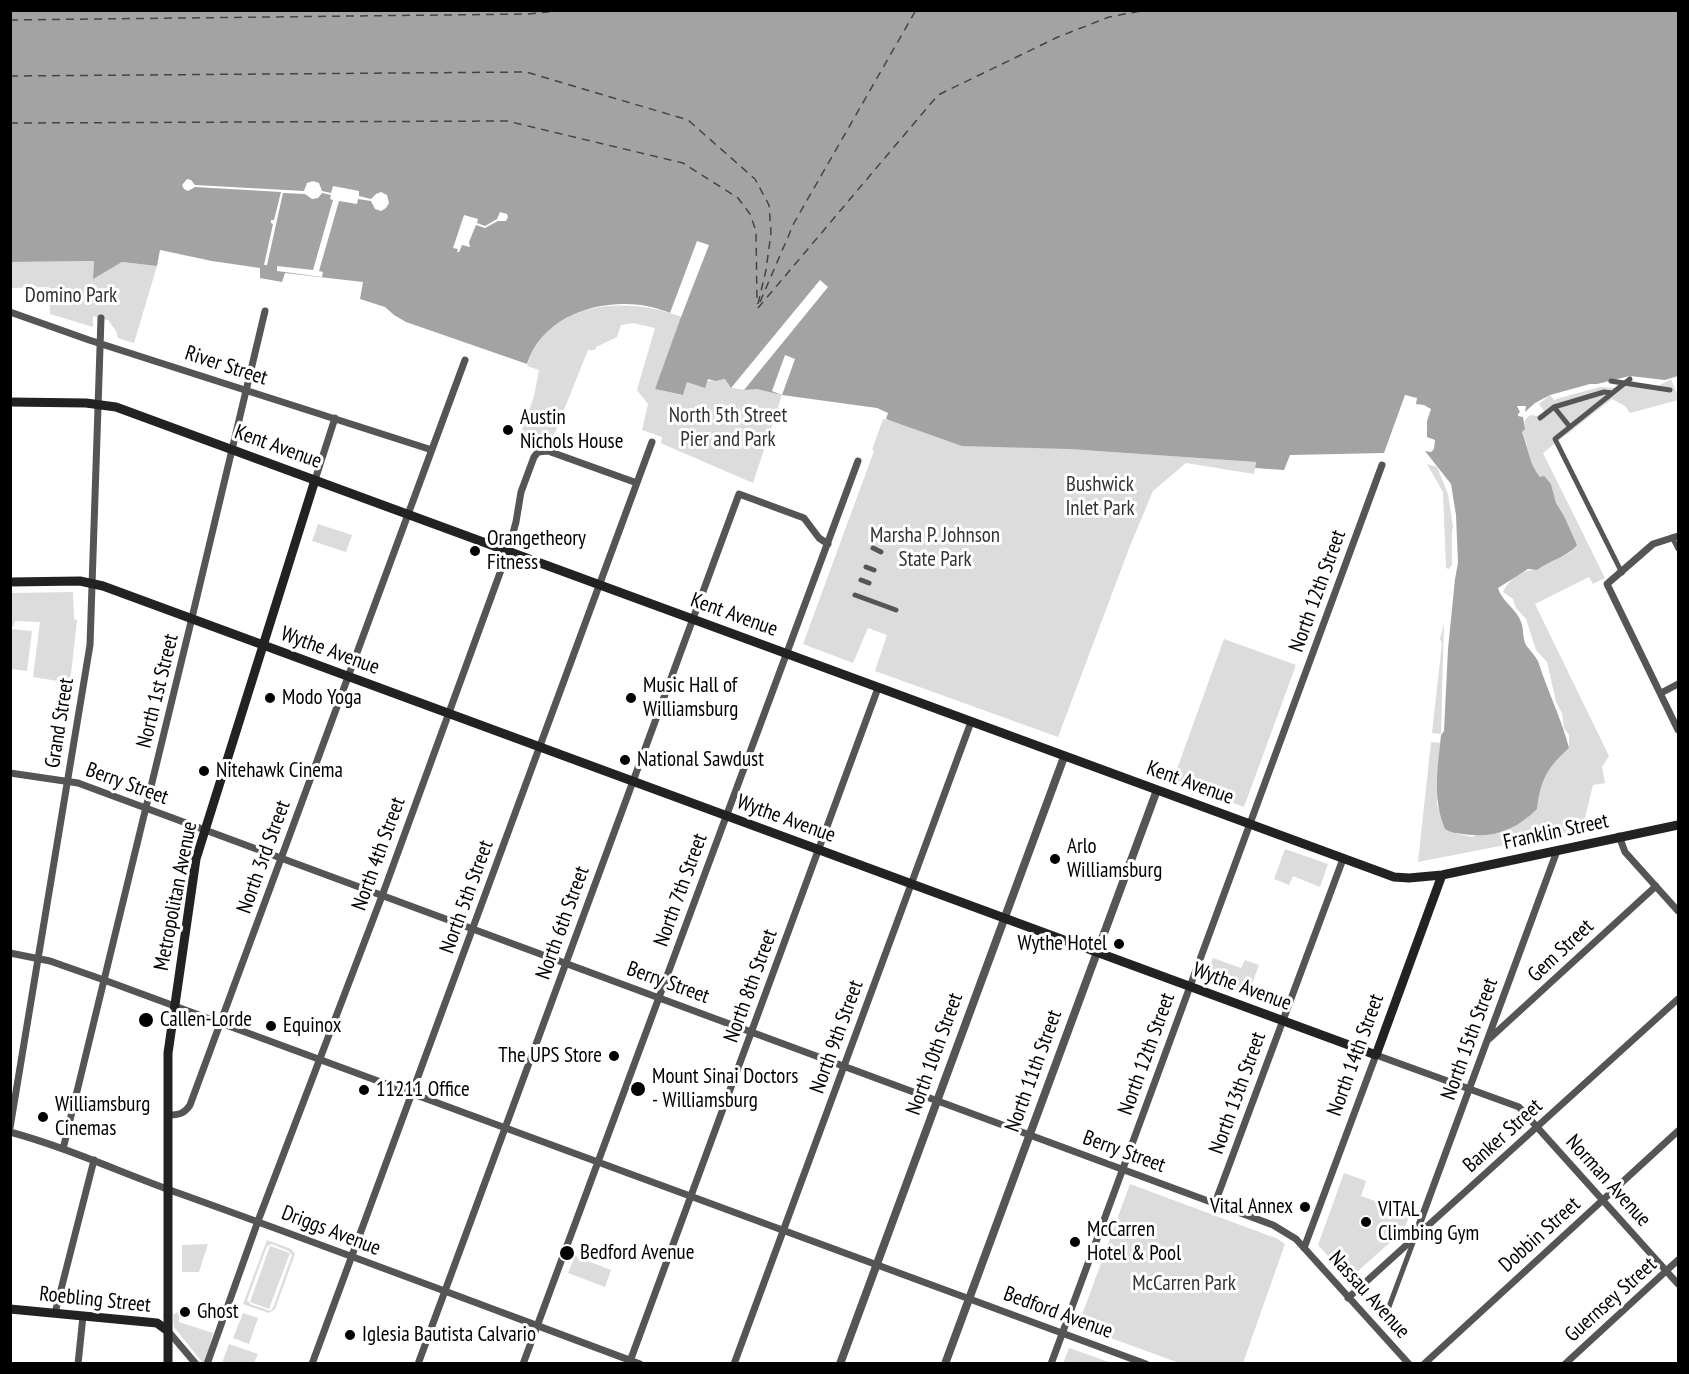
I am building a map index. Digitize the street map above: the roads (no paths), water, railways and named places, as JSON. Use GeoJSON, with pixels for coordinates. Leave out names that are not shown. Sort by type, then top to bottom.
{"type":"FeatureCollection","features":[{"type":"Feature","properties":{"kind":"main road","name":"Kent Avenue"},"geometry":{"type":"LineString","coordinates":[[10,402],[98,403],[116,407],[1343,859],[1400,878],[1442,874]]}},
{"type":"Feature","properties":{"kind":"main road","name":"Metropolitan Avenue"},"geometry":{"type":"LineString","coordinates":[[168,1364],[168,1053],[196,859],[315,480]]}},
{"type":"Feature","properties":{"kind":"main road","name":"Wythe Avenue"},"geometry":{"type":"LineString","coordinates":[[10,582],[80,581],[92,584],[449,713],[1376,1055]]}},
{"type":"Feature","properties":{"kind":"main road","name":"Franklin Street"},"geometry":{"type":"LineString","coordinates":[[1442,874],[1678,825]]}},
{"type":"Feature","properties":{"kind":"main road","name":"North 14th Street"},"geometry":{"type":"LineString","coordinates":[[1376,1055],[1442,874]]}},
{"type":"Feature","properties":{"kind":"main road","name":"Roebling Street"},"geometry":{"type":"LineString","coordinates":[[10,1309],[157,1323],[168,1331]]}},
{"type":"Feature","properties":{"kind":"street","name":"North 1st Street"},"geometry":{"type":"LineString","coordinates":[[63,1149],[265,311]]}},
{"type":"Feature","properties":{"kind":"street","name":"River Street"},"geometry":{"type":"LineString","coordinates":[[10,312],[432,450]]}},
{"type":"Feature","properties":{"kind":"street","name":"Grand Street"},"geometry":{"type":"LineString","coordinates":[[10,1130],[90,645],[101,318]]}},
{"type":"Feature","properties":{"kind":"street","name":"North 3rd Street"},"geometry":{"type":"LineString","coordinates":[[168,1115],[179,1115],[185,1112],[190,1105],[465,360]]}},
{"type":"Feature","properties":{"kind":"street"},"geometry":{"type":"LineString","coordinates":[[1622,573],[1555,439],[1630,379]]}},
{"type":"Feature","properties":{"kind":"street"},"geometry":{"type":"LineString","coordinates":[[1611,381],[1670,390]]}},
{"type":"Feature","properties":{"kind":"street"},"geometry":{"type":"LineString","coordinates":[[1540,418],[1554,406],[1604,392],[1612,393]]}},
{"type":"Feature","properties":{"kind":"street"},"geometry":{"type":"LineString","coordinates":[[1554,406],[1570,427]]}},
{"type":"Feature","properties":{"kind":"street","name":"Metropolitan Avenue"},"geometry":{"type":"LineString","coordinates":[[315,480],[335,418]]}},
{"type":"Feature","properties":{"kind":"street","name":"North 5th Street"},"geometry":{"type":"LineString","coordinates":[[312,1364],[652,442]]}},
{"type":"Feature","properties":{"kind":"street","name":"North 4th Street"},"geometry":{"type":"LineString","coordinates":[[207,1364],[258,1221],[449,713],[507,551],[516,522],[521,492],[534,457],[538,452],[554,453],[637,483]]}},
{"type":"Feature","properties":{"kind":"street","name":"North 7th Street"},"geometry":{"type":"LineString","coordinates":[[523,1364],[858,461]]}},
{"type":"Feature","properties":{"kind":"street","name":"North 12th Street"},"geometry":{"type":"LineString","coordinates":[[1051,1364],[1382,465]]}},
{"type":"Feature","properties":{"kind":"street","name":"North 6th Street"},"geometry":{"type":"LineString","coordinates":[[418,1364],[739,494],[804,518],[819,538],[828,544]]}},
{"type":"Feature","properties":{"kind":"street"},"geometry":{"type":"LineString","coordinates":[[1678,549],[1675,536],[1653,544],[1607,584],[1678,730]]}},
{"type":"Feature","properties":{"kind":"street"},"geometry":{"type":"LineString","coordinates":[[873,548],[880,552]]}},
{"type":"Feature","properties":{"kind":"street"},"geometry":{"type":"LineString","coordinates":[[866,567],[874,570]]}},
{"type":"Feature","properties":{"kind":"street"},"geometry":{"type":"LineString","coordinates":[[861,580],[869,582]]}},
{"type":"Feature","properties":{"kind":"street"},"geometry":{"type":"LineString","coordinates":[[855,595],[896,610]]}},
{"type":"Feature","properties":{"kind":"street"},"geometry":{"type":"LineString","coordinates":[[1661,693],[1678,684]]}},
{"type":"Feature","properties":{"kind":"street","name":"North 8th Street"},"geometry":{"type":"LineString","coordinates":[[630,1362],[878,688]]}},
{"type":"Feature","properties":{"kind":"street","name":"North 9th Street"},"geometry":{"type":"LineString","coordinates":[[734,1364],[971,722]]}},
{"type":"Feature","properties":{"kind":"street","name":"North 10th Street"},"geometry":{"type":"LineString","coordinates":[[840,1364],[1064,757]]}},
{"type":"Feature","properties":{"kind":"street","name":"Berry Street"},"geometry":{"type":"LineString","coordinates":[[10,773],[78,783],[1215,1203],[1284,1230],[1304,1248]]}},
{"type":"Feature","properties":{"kind":"street","name":"North 11th Street"},"geometry":{"type":"LineString","coordinates":[[945,1364],[1156,790]]}},
{"type":"Feature","properties":{"kind":"street"},"geometry":{"type":"LineString","coordinates":[[1619,836],[1625,852],[1678,911]]}},
{"type":"Feature","properties":{"kind":"street","name":"North 15th Street"},"geometry":{"type":"LineString","coordinates":[[1414,1239],[1557,851]]}},
{"type":"Feature","properties":{"kind":"street","name":"North 13th Street"},"geometry":{"type":"LineString","coordinates":[[1215,1203],[1343,859]]}},
{"type":"Feature","properties":{"kind":"street","name":"Gem Street"},"geometry":{"type":"LineString","coordinates":[[1488,1040],[1656,886]]}},
{"type":"Feature","properties":{"kind":"street","name":"Bedford Avenue"},"geometry":{"type":"LineString","coordinates":[[10,953],[39,958],[174,1005],[1146,1364]]}},
{"type":"Feature","properties":{"kind":"street","name":"Banker Street"},"geometry":{"type":"LineString","coordinates":[[1348,1298],[1678,999]]}},
{"type":"Feature","properties":{"kind":"street","name":"Wythe Avenue"},"geometry":{"type":"LineString","coordinates":[[1376,1055],[1519,1107],[1538,1127]]}},
{"type":"Feature","properties":{"kind":"street","name":"North 14th Street"},"geometry":{"type":"LineString","coordinates":[[1304,1248],[1376,1055]]}},
{"type":"Feature","properties":{"kind":"street","name":"Norman Avenue"},"geometry":{"type":"LineString","coordinates":[[1538,1127],[1678,1284]]}},
{"type":"Feature","properties":{"kind":"street","name":"Driggs Avenue"},"geometry":{"type":"LineString","coordinates":[[10,1130],[640,1364]]}},
{"type":"Feature","properties":{"kind":"street","name":"Dobbin Street"},"geometry":{"type":"LineString","coordinates":[[1424,1364],[1678,1131]]}},
{"type":"Feature","properties":{"kind":"street"},"geometry":{"type":"LineString","coordinates":[[55,1313],[94,1160]]}},
{"type":"Feature","properties":{"kind":"street"},"geometry":{"type":"LineString","coordinates":[[1384,1320],[1414,1239]]}},
{"type":"Feature","properties":{"kind":"street","name":"Nassau Avenue"},"geometry":{"type":"LineString","coordinates":[[1304,1248],[1409,1364]]}},
{"type":"Feature","properties":{"kind":"street","name":"Guernsey Street"},"geometry":{"type":"LineString","coordinates":[[1565,1364],[1678,1260]]}},
{"type":"Feature","properties":{"kind":"street"},"geometry":{"type":"LineString","coordinates":[[78,1364],[83,1316]]}},
{"type":"Feature","properties":{"kind":"street","name":"Roebling Street"},"geometry":{"type":"LineString","coordinates":[[168,1331],[196,1364]]}},
{"type":"Feature","properties":{"kind":"place","name":"Austin Nichols House"},"geometry":{"type":"Point","coordinates":[508,430]}},
{"type":"Feature","properties":{"kind":"place","name":"Orangetheory Fitness"},"geometry":{"type":"Point","coordinates":[475,551]}},
{"type":"Feature","properties":{"kind":"place","name":"Modo Yoga"},"geometry":{"type":"Point","coordinates":[270,698]}},
{"type":"Feature","properties":{"kind":"place","name":"Music Hall of Williamsburg"},"geometry":{"type":"Point","coordinates":[631,698]}},
{"type":"Feature","properties":{"kind":"place","name":"National Sawdust"},"geometry":{"type":"Point","coordinates":[625,760]}},
{"type":"Feature","properties":{"kind":"place","name":"Nitehawk Cinema"},"geometry":{"type":"Point","coordinates":[204,771]}},
{"type":"Feature","properties":{"kind":"place","name":"Arlo Williamsburg"},"geometry":{"type":"Point","coordinates":[1055,859]}},
{"type":"Feature","properties":{"kind":"place","name":"Wythe Hotel"},"geometry":{"type":"Point","coordinates":[1119,944]}},
{"type":"Feature","properties":{"kind":"place","name":"Callen-Lorde"},"geometry":{"type":"Point","coordinates":[146,1020]}},
{"type":"Feature","properties":{"kind":"place","name":"Equinox"},"geometry":{"type":"Point","coordinates":[271,1026]}},
{"type":"Feature","properties":{"kind":"place","name":"The UPS Store"},"geometry":{"type":"Point","coordinates":[614,1056]}},
{"type":"Feature","properties":{"kind":"place","name":"Mount Sinai Doctors - Williamsburg"},"geometry":{"type":"Point","coordinates":[638,1089]}},
{"type":"Feature","properties":{"kind":"place","name":"11211 Office"},"geometry":{"type":"Point","coordinates":[364,1090]}},
{"type":"Feature","properties":{"kind":"place","name":"Williamsburg Cinemas"},"geometry":{"type":"Point","coordinates":[43,1117]}},
{"type":"Feature","properties":{"kind":"place","name":"Vital Annex"},"geometry":{"type":"Point","coordinates":[1305,1207]}},
{"type":"Feature","properties":{"kind":"place","name":"VITAL Climbing Gym"},"geometry":{"type":"Point","coordinates":[1366,1222]}},
{"type":"Feature","properties":{"kind":"place","name":"McCarren Hotel & Pool"},"geometry":{"type":"Point","coordinates":[1075,1242]}},
{"type":"Feature","properties":{"kind":"place","name":"Bedford Avenue"},"geometry":{"type":"Point","coordinates":[567,1253]}},
{"type":"Feature","properties":{"kind":"place","name":"Ghost"},"geometry":{"type":"Point","coordinates":[185,1312]}},
{"type":"Feature","properties":{"kind":"place","name":"Iglesia Bautista Calvario"},"geometry":{"type":"Point","coordinates":[350,1335]}},
{"type":"Feature","properties":{"kind":"park label","name":"Domino Park"},"geometry":{"type":"Point","coordinates":[71,296]}},
{"type":"Feature","properties":{"kind":"park label","name":"North 5th Street Pier and Park"},"geometry":{"type":"Point","coordinates":[728,428]}},
{"type":"Feature","properties":{"kind":"park label","name":"Bushwick Inlet Park"},"geometry":{"type":"Point","coordinates":[1100,497]}},
{"type":"Feature","properties":{"kind":"park label","name":"Marsha P. Johnson State Park"},"geometry":{"type":"Point","coordinates":[935,548]}},
{"type":"Feature","properties":{"kind":"park label","name":"McCarren Park"},"geometry":{"type":"Point","coordinates":[1184,1284]}}]}
